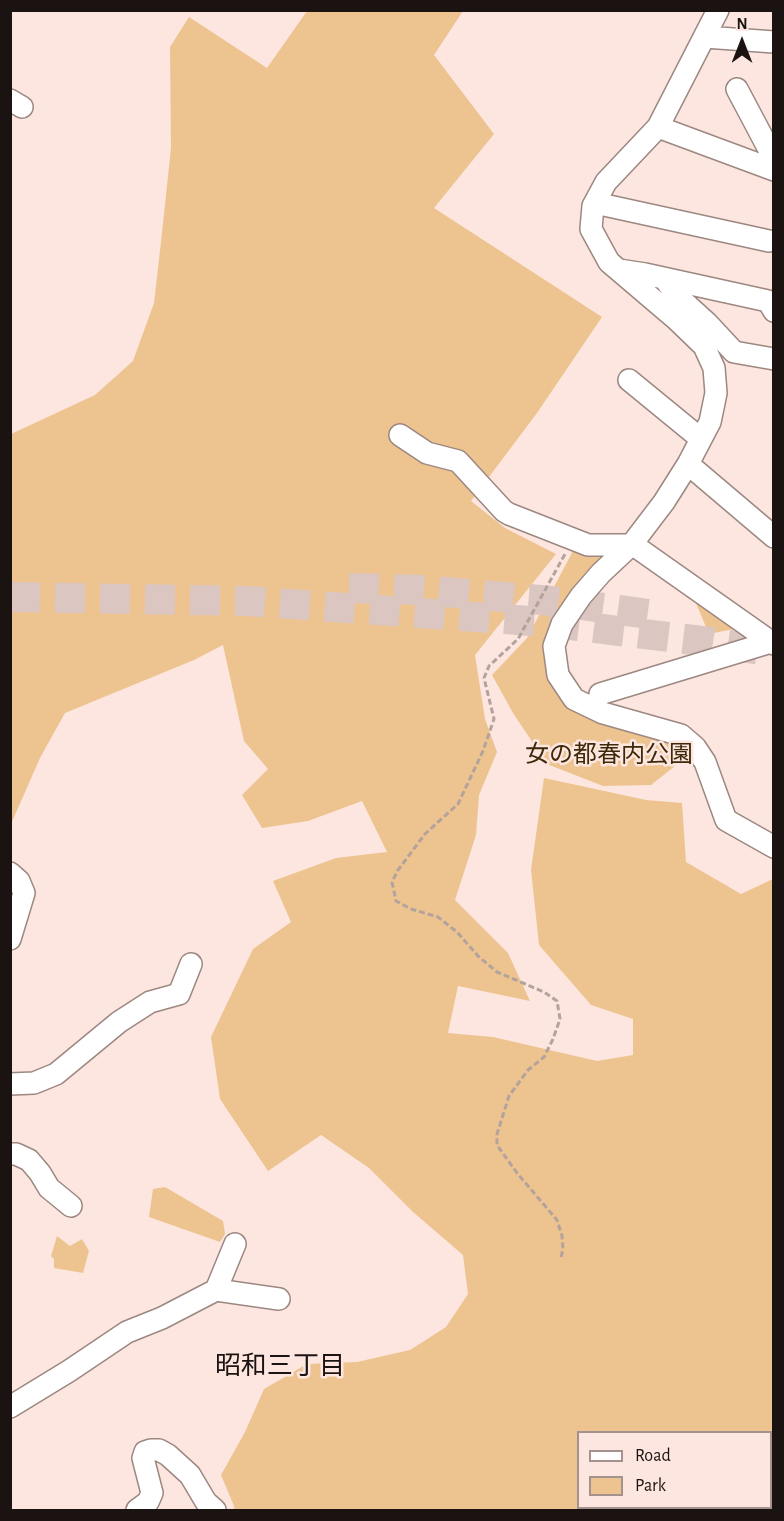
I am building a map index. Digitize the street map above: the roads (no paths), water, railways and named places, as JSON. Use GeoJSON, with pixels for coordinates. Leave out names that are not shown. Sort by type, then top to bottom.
{"type":"FeatureCollection","features":[{"type":"Feature","properties":{"kind":"street"},"geometry":{"type":"LineString","coordinates":[[717,10],[705,38],[658,127],[606,182],[595,203],[591,229],[609,262],[704,346],[714,368],[716,393],[710,422],[688,464],[664,502],[631,544],[581,596],[562,624],[554,646],[558,675],[574,699],[603,713],[681,735],[695,747],[705,762],[726,820],[774,847]]}},
{"type":"Feature","properties":{"kind":"street"},"geometry":{"type":"LineString","coordinates":[[705,38],[774,42]]}},
{"type":"Feature","properties":{"kind":"street"},"geometry":{"type":"LineString","coordinates":[[737,88],[774,159]]}},
{"type":"Feature","properties":{"kind":"street"},"geometry":{"type":"LineString","coordinates":[[658,127],[774,170]]}},
{"type":"Feature","properties":{"kind":"street"},"geometry":{"type":"LineString","coordinates":[[595,203],[769,241]]}},
{"type":"Feature","properties":{"kind":"street"},"geometry":{"type":"LineString","coordinates":[[619,270],[768,301],[774,311]]}},
{"type":"Feature","properties":{"kind":"street"},"geometry":{"type":"LineString","coordinates":[[665,279],[675,294],[734,352],[774,359]]}},
{"type":"Feature","properties":{"kind":"street"},"geometry":{"type":"LineString","coordinates":[[628,380],[701,439]]}},
{"type":"Feature","properties":{"kind":"street"},"geometry":{"type":"LineString","coordinates":[[400,435],[428,453],[458,460],[504,511],[588,545],[631,544],[772,643]]}},
{"type":"Feature","properties":{"kind":"street"},"geometry":{"type":"LineString","coordinates":[[688,464],[774,537]]}},
{"type":"Feature","properties":{"kind":"street"},"geometry":{"type":"LineString","coordinates":[[600,694],[772,643]]}},
{"type":"Feature","properties":{"kind":"street"},"geometry":{"type":"LineString","coordinates":[[10,873],[19,881],[24,893],[10,939]]}},
{"type":"Feature","properties":{"kind":"street"},"geometry":{"type":"LineString","coordinates":[[10,1084],[34,1083],[56,1074],[119,1023],[150,1002],[179,994],[191,964]]}},
{"type":"Feature","properties":{"kind":"street"},"geometry":{"type":"LineString","coordinates":[[10,1154],[16,1154],[29,1160],[49,1188],[71,1206]]}},
{"type":"Feature","properties":{"kind":"street"},"geometry":{"type":"LineString","coordinates":[[216,1290],[235,1244]]}},
{"type":"Feature","properties":{"kind":"street"},"geometry":{"type":"LineString","coordinates":[[10,1407],[127,1332],[162,1318],[216,1290],[279,1299]]}},
{"type":"Feature","properties":{"kind":"street"},"geometry":{"type":"LineString","coordinates":[[136,1510],[148,1502],[152,1494],[143,1458],[146,1452],[151,1450],[168,1455],[190,1475],[206,1502],[215,1510]]}},
{"type":"Feature","properties":{"kind":"tunnel"},"geometry":{"type":"LineString","coordinates":[[349,588],[421,590],[552,601],[648,614]]}},
{"type":"Feature","properties":{"kind":"tunnel"},"geometry":{"type":"LineString","coordinates":[[10,597],[247,601],[419,613],[545,622],[768,651]]}},
{"type":"Feature","properties":{"kind":"district","name":"昭和三丁目"},"geometry":{"type":"Point","coordinates":[280,1366]}},
{"type":"Feature","properties":{"kind":"park label","name":"女の都春内公園"},"geometry":{"type":"Point","coordinates":[609,755]}}]}
